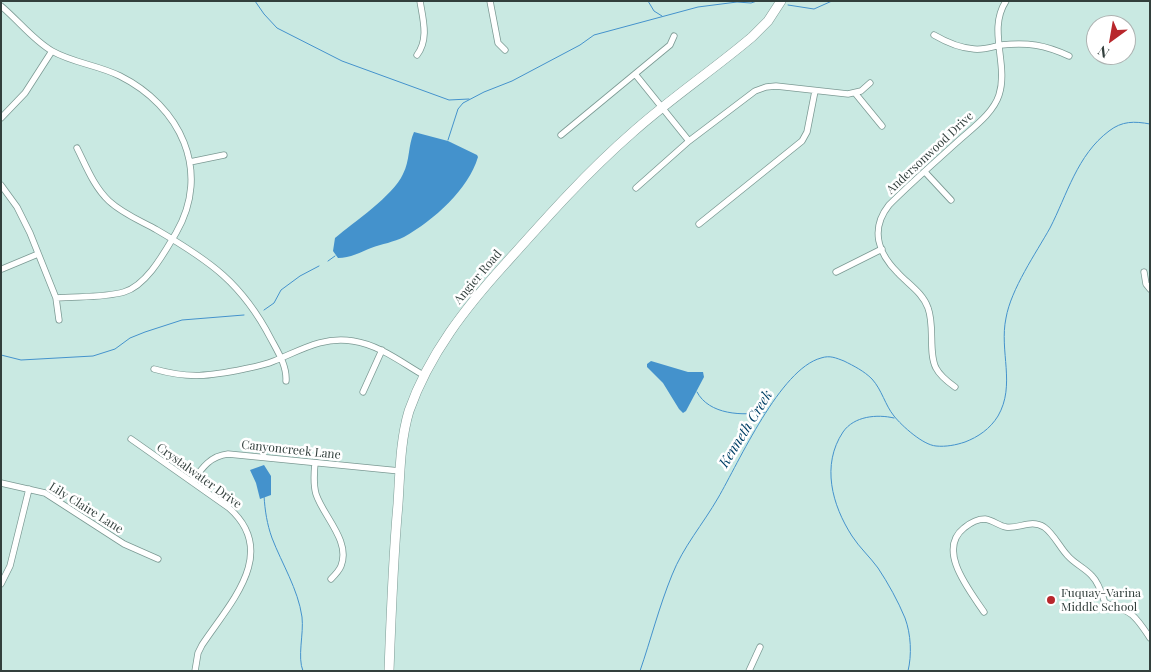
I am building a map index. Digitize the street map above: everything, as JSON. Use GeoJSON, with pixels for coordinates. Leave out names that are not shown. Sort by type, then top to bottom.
{"type":"FeatureCollection","features":[{"type":"Feature","properties":{"kind":"street"},"geometry":{"type":"LineString","coordinates":[[417,55],[424,40],[424,25],[420,1]]}},
{"type":"Feature","properties":{"kind":"street"},"geometry":{"type":"LineString","coordinates":[[490,1],[498,43],[505,50]]}},
{"type":"Feature","properties":{"kind":"street","name":"Angier Road"},"geometry":{"type":"LineString","coordinates":[[388,671],[393,553],[400,471],[407,420],[425,376],[450,331],[503,266],[594,168],[662,108],[756,33],[772,16],[782,1]]}},
{"type":"Feature","properties":{"kind":"street","name":"Andersonwood Drive"},"geometry":{"type":"LineString","coordinates":[[955,388],[946,380],[935,365],[932,326],[928,306],[918,292],[892,266],[882,249],[878,232],[881,218],[889,205],[971,130],[994,105],[999,96],[1002,81],[999,19],[1006,1]]}},
{"type":"Feature","properties":{"kind":"street"},"geometry":{"type":"LineString","coordinates":[[1,6],[52,51],[119,76],[149,95],[163,108],[176,125],[184,141],[190,162],[191,184],[187,207],[180,226],[146,277],[133,288],[119,293],[56,298]]}},
{"type":"Feature","properties":{"kind":"street"},"geometry":{"type":"LineString","coordinates":[[934,35],[966,48],[986,49],[999,46],[1037,44],[1070,56]]}},
{"type":"Feature","properties":{"kind":"street"},"geometry":{"type":"LineString","coordinates":[[561,136],[670,45],[674,36]]}},
{"type":"Feature","properties":{"kind":"street"},"geometry":{"type":"LineString","coordinates":[[1,118],[25,93],[52,51]]}},
{"type":"Feature","properties":{"kind":"street"},"geometry":{"type":"LineString","coordinates":[[635,74],[689,141]]}},
{"type":"Feature","properties":{"kind":"street"},"geometry":{"type":"LineString","coordinates":[[636,188],[689,141],[745,98],[766,87],[776,86],[848,94],[861,91],[870,83]]}},
{"type":"Feature","properties":{"kind":"street"},"geometry":{"type":"LineString","coordinates":[[699,224],[802,141],[807,132],[815,91]]}},
{"type":"Feature","properties":{"kind":"street"},"geometry":{"type":"LineString","coordinates":[[855,93],[882,126]]}},
{"type":"Feature","properties":{"kind":"street"},"geometry":{"type":"LineString","coordinates":[[77,148],[94,182],[108,200],[119,209],[213,266],[231,282],[258,314],[281,358],[286,381]]}},
{"type":"Feature","properties":{"kind":"street"},"geometry":{"type":"LineString","coordinates":[[190,162],[224,155]]}},
{"type":"Feature","properties":{"kind":"street"},"geometry":{"type":"LineString","coordinates":[[924,172],[951,200]]}},
{"type":"Feature","properties":{"kind":"street"},"geometry":{"type":"LineString","coordinates":[[1,185],[20,214],[38,254],[56,298],[58,320]]}},
{"type":"Feature","properties":{"kind":"street"},"geometry":{"type":"LineString","coordinates":[[836,272],[882,249]]}},
{"type":"Feature","properties":{"kind":"street"},"geometry":{"type":"LineString","coordinates":[[2,269],[38,254]]}},
{"type":"Feature","properties":{"kind":"street"},"geometry":{"type":"LineString","coordinates":[[1144,272],[1146,284],[1150,289]]}},
{"type":"Feature","properties":{"kind":"street"},"geometry":{"type":"LineString","coordinates":[[154,369],[168,373],[205,376],[264,365],[309,345],[338,339],[359,342],[382,350],[425,376]]}},
{"type":"Feature","properties":{"kind":"street"},"geometry":{"type":"LineString","coordinates":[[363,392],[382,350]]}},
{"type":"Feature","properties":{"kind":"street","name":"Crystalwater Drive"},"geometry":{"type":"LineString","coordinates":[[131,439],[237,515],[248,533],[252,554],[246,579],[202,645],[198,653],[195,671]]}},
{"type":"Feature","properties":{"kind":"street","name":"Canyoncreek Lane"},"geometry":{"type":"LineString","coordinates":[[192,482],[206,463],[221,455],[233,454],[400,471]]}},
{"type":"Feature","properties":{"kind":"street"},"geometry":{"type":"LineString","coordinates":[[315,463],[316,493],[336,530],[342,550],[342,565],[331,579]]}},
{"type":"Feature","properties":{"kind":"street","name":"Lily Claire Lane"},"geometry":{"type":"LineString","coordinates":[[1,483],[45,493],[124,544],[158,559]]}},
{"type":"Feature","properties":{"kind":"street"},"geometry":{"type":"LineString","coordinates":[[1,584],[10,566],[29,489]]}},
{"type":"Feature","properties":{"kind":"street"},"geometry":{"type":"LineString","coordinates":[[984,612],[960,574],[953,556],[954,541],[959,532],[970,523],[983,519],[1008,528],[1028,523],[1037,524],[1048,530],[1069,558],[1093,576],[1105,603],[1124,609],[1134,615],[1150,638]]}},
{"type":"Feature","properties":{"kind":"street"},"geometry":{"type":"LineString","coordinates":[[749,671],[760,647]]}},
{"type":"Feature","properties":{"kind":"water"},"geometry":{"type":"Polygon","coordinates":[[[414,132],[448,141],[477,155],[478,157],[473,169],[466,181],[438,213],[404,237],[351,256],[338,258],[333,251],[335,238],[382,200],[398,182],[405,169],[414,132]]]}},
{"type":"Feature","properties":{"kind":"water"},"geometry":{"type":"Polygon","coordinates":[[[651,361],[688,372],[703,372],[704,377],[686,411],[683,413],[663,383],[647,367],[647,364],[651,361]]]}},
{"type":"Feature","properties":{"kind":"water"},"geometry":{"type":"Polygon","coordinates":[[[264,465],[271,476],[271,495],[260,499],[250,470],[264,465]]]}},
{"type":"Feature","properties":{"kind":"waterway"},"geometry":{"type":"LineString","coordinates":[[255,1],[277,28],[342,61],[449,100],[469,99]]}},
{"type":"Feature","properties":{"kind":"waterway"},"geometry":{"type":"LineString","coordinates":[[648,1],[654,11],[662,16]]}},
{"type":"Feature","properties":{"kind":"waterway"},"geometry":{"type":"LineString","coordinates":[[448,140],[458,109],[463,103],[512,81],[580,45],[594,35],[698,7],[757,1]]}},
{"type":"Feature","properties":{"kind":"waterway"},"geometry":{"type":"LineString","coordinates":[[788,5],[814,9],[832,1]]}},
{"type":"Feature","properties":{"kind":"waterway","name":"Kenneth Creek"},"geometry":{"type":"LineString","coordinates":[[640,671],[667,587],[682,555],[718,498],[762,419],[791,379],[806,366],[821,358],[830,357],[844,361],[859,369],[875,383],[891,412],[907,430],[931,445],[947,446],[965,442],[979,435],[991,425],[998,416],[1006,392],[1004,330],[1009,307],[1018,283],[1050,228],[1074,176],[1089,152],[1109,131],[1119,125],[1128,123],[1150,124]]}},
{"type":"Feature","properties":{"kind":"waterway"},"geometry":{"type":"LineString","coordinates":[[328,261],[335,256]]}},
{"type":"Feature","properties":{"kind":"waterway"},"geometry":{"type":"LineString","coordinates":[[264,310],[274,303],[281,290],[300,276],[319,266]]}},
{"type":"Feature","properties":{"kind":"waterway"},"geometry":{"type":"LineString","coordinates":[[1,355],[21,360],[93,356],[115,349],[130,338],[182,320],[244,315]]}},
{"type":"Feature","properties":{"kind":"waterway"},"geometry":{"type":"LineString","coordinates":[[697,392],[702,400],[727,412],[747,414],[765,412]]}},
{"type":"Feature","properties":{"kind":"waterway"},"geometry":{"type":"LineString","coordinates":[[894,418],[873,416],[853,422],[843,432],[836,445],[831,471],[835,498],[845,524],[882,574],[905,618],[910,644],[908,671]]}},
{"type":"Feature","properties":{"kind":"waterway"},"geometry":{"type":"LineString","coordinates":[[264,496],[270,533],[300,607],[302,617],[301,665],[303,671]]}},
{"type":"Feature","properties":{"kind":"place","name":"Fuquay-Varina Middle School"},"geometry":{"type":"Point","coordinates":[1051,600]}}]}
